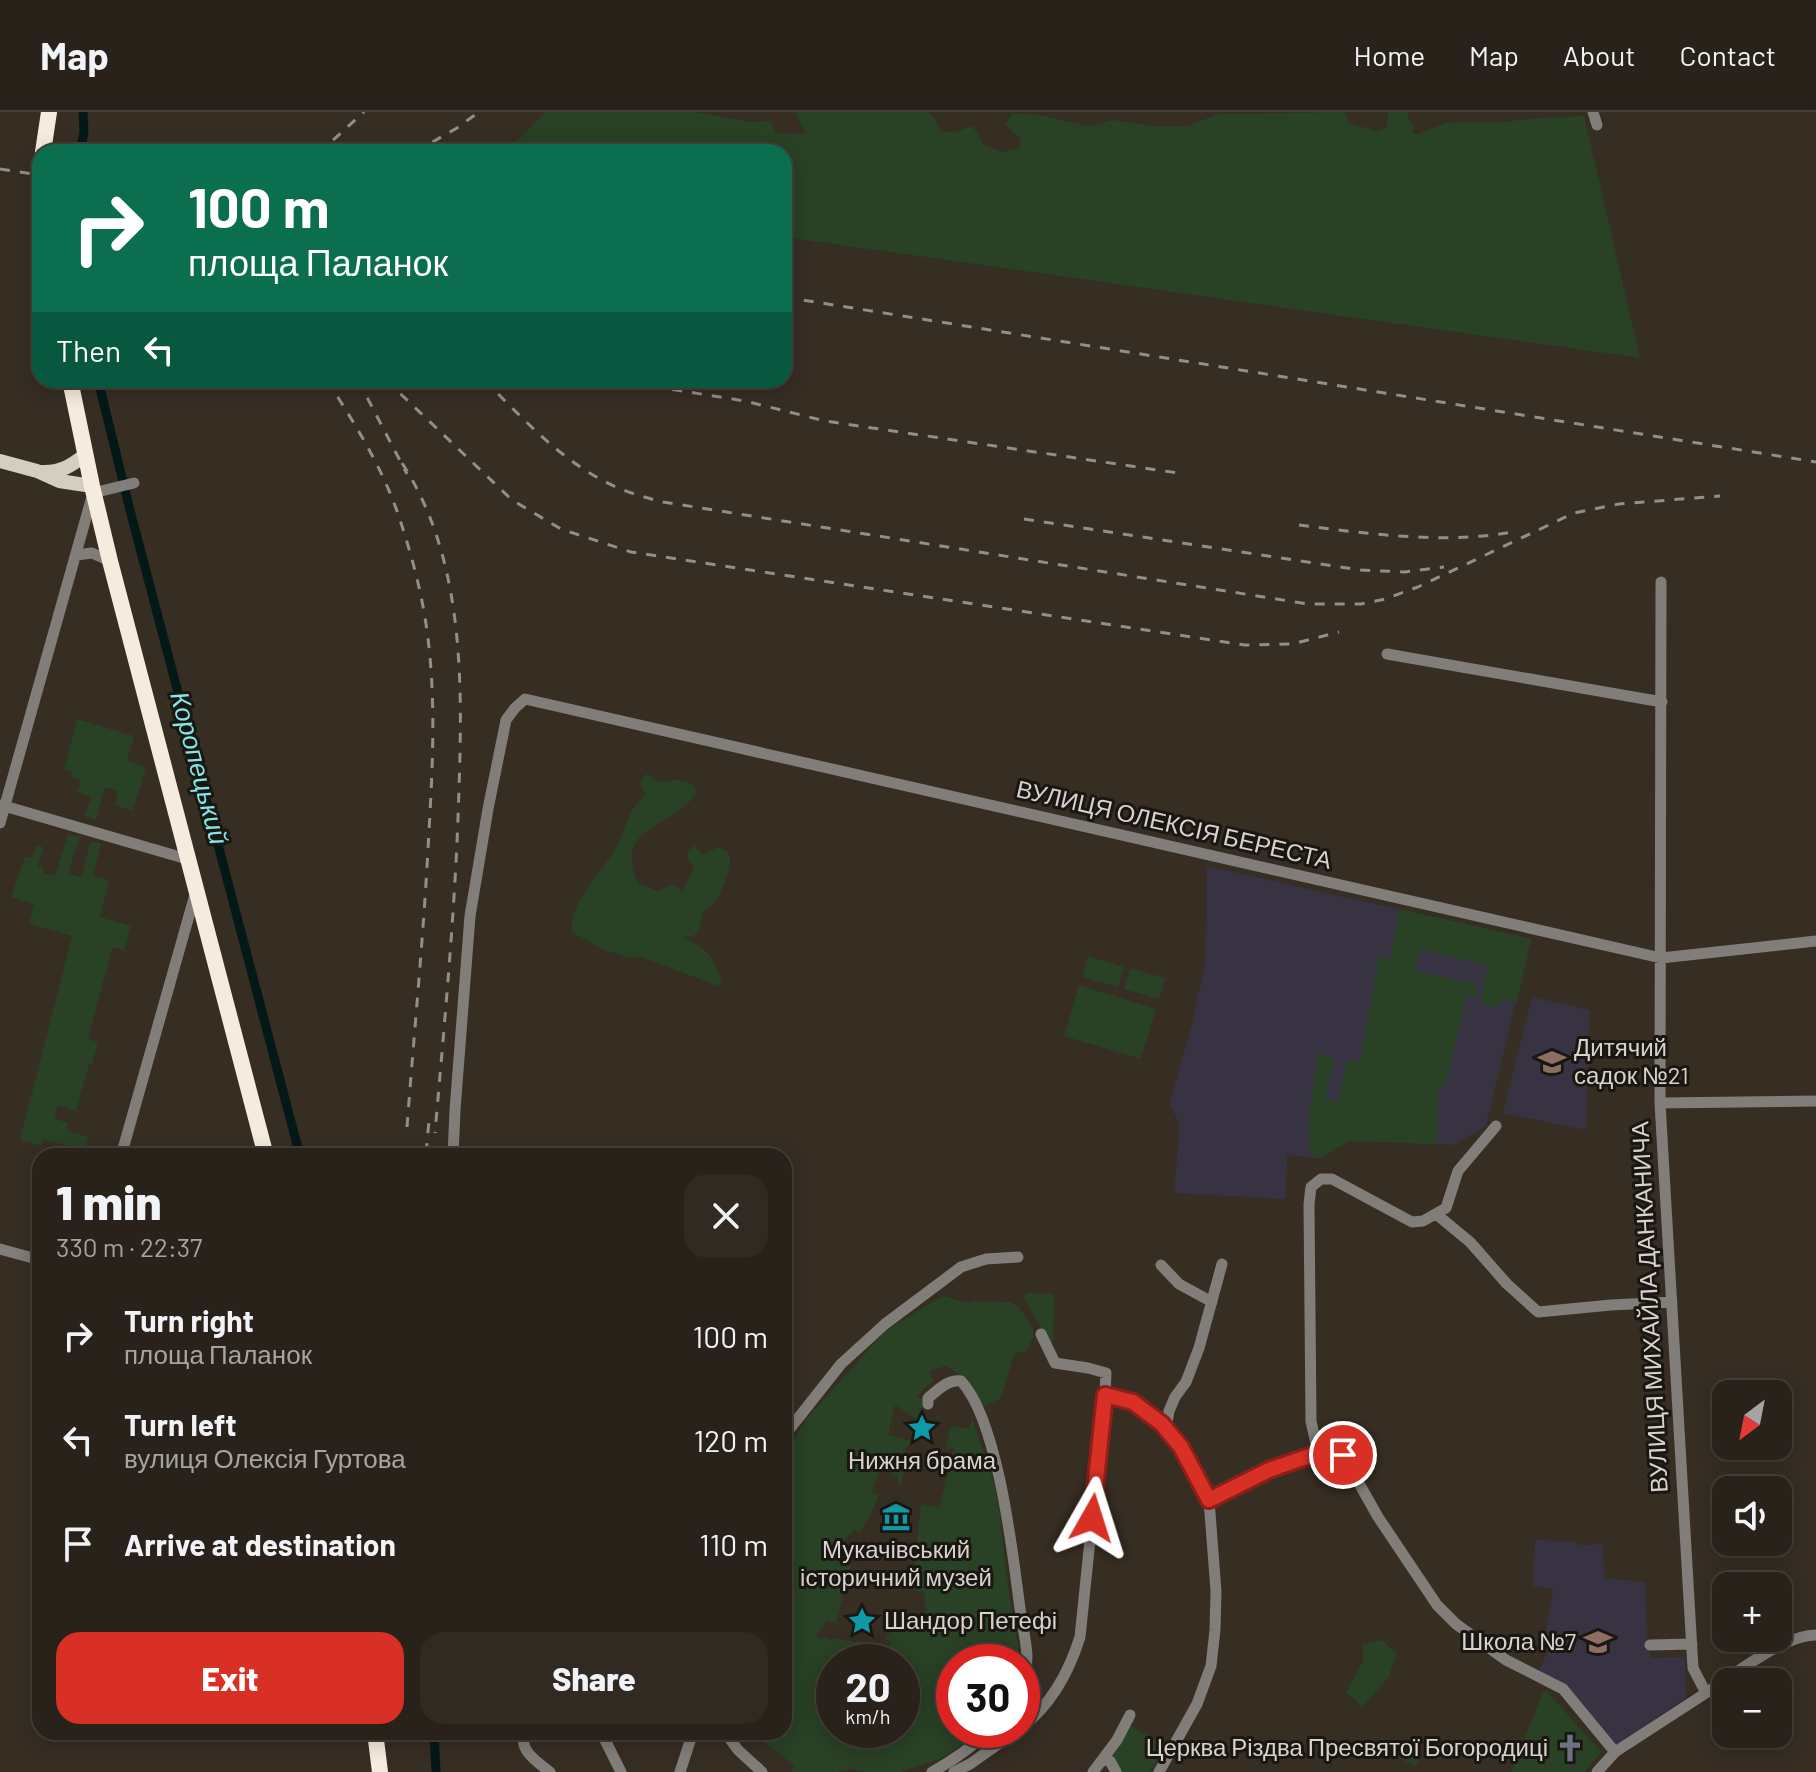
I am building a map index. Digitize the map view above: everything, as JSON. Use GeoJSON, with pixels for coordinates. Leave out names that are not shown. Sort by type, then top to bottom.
{"type":"FeatureCollection","features":[{"type":"Feature","properties":{"kind":"highway"},"geometry":{"type":"LineString","coordinates":[[44,144],[49,112]]}},
{"type":"Feature","properties":{"kind":"highway"},"geometry":{"type":"LineString","coordinates":[[72,388],[110,561],[264,1148]]}},
{"type":"Feature","properties":{"kind":"highway"},"geometry":{"type":"LineString","coordinates":[[376,1740],[380,1772]]}},
{"type":"Feature","properties":{"kind":"main road"},"geometry":{"type":"LineString","coordinates":[[37,471],[63,470],[85,455]]}},
{"type":"Feature","properties":{"kind":"main road"},"geometry":{"type":"LineString","coordinates":[[0,461],[93,489]]}},
{"type":"Feature","properties":{"kind":"street"},"geometry":{"type":"LineString","coordinates":[[1593,112],[1597,125]]}},
{"type":"Feature","properties":{"kind":"street"},"geometry":{"type":"LineString","coordinates":[[0,823],[2,806],[93,489],[132,483]]}},
{"type":"Feature","properties":{"kind":"street"},"geometry":{"type":"LineString","coordinates":[[76,555],[92,553],[110,561]]}},
{"type":"Feature","properties":{"kind":"street","name":"ВУЛИЦЯ МИХАЙЛА ДАНКАНИЧА"},"geometry":{"type":"LineString","coordinates":[[1661,582],[1660,1103],[1693,1668],[1706,1693]]}},
{"type":"Feature","properties":{"kind":"street"},"geometry":{"type":"LineString","coordinates":[[1387,654],[1662,702]]}},
{"type":"Feature","properties":{"kind":"street","name":"ВУЛИЦЯ ОЛЕКСІЯ БЕРЕСТА"},"geometry":{"type":"LineString","coordinates":[[453,1148],[470,916],[506,720],[525,699],[1661,958],[1816,941]]}},
{"type":"Feature","properties":{"kind":"street"},"geometry":{"type":"LineString","coordinates":[[2,806],[187,859]]}},
{"type":"Feature","properties":{"kind":"street"},"geometry":{"type":"LineString","coordinates":[[123,1148],[196,891]]}},
{"type":"Feature","properties":{"kind":"street"},"geometry":{"type":"LineString","coordinates":[[1660,1103],[1816,1101]]}},
{"type":"Feature","properties":{"kind":"street"},"geometry":{"type":"LineString","coordinates":[[1318,1453],[1311,1421],[1311,1187],[1321,1179],[1332,1179],[1412,1222],[1423,1221],[1446,1208],[1458,1171],[1496,1126]]}},
{"type":"Feature","properties":{"kind":"street"},"geometry":{"type":"LineString","coordinates":[[1436,1214],[1470,1242],[1507,1284],[1538,1312],[1672,1302]]}},
{"type":"Feature","properties":{"kind":"street"},"geometry":{"type":"LineString","coordinates":[[0,1249],[32,1258]]}},
{"type":"Feature","properties":{"kind":"street"},"geometry":{"type":"LineString","coordinates":[[792,1426],[841,1364],[885,1324],[961,1267],[986,1259],[1018,1257]]}},
{"type":"Feature","properties":{"kind":"street"},"geometry":{"type":"LineString","coordinates":[[1166,1429],[1169,1411],[1186,1382],[1199,1348],[1222,1264]]}},
{"type":"Feature","properties":{"kind":"street"},"geometry":{"type":"LineString","coordinates":[[1161,1265],[1179,1284],[1212,1302]]}},
{"type":"Feature","properties":{"kind":"street"},"geometry":{"type":"LineString","coordinates":[[1040,1711],[1059,1686],[1073,1660],[1080,1637],[1106,1373],[1055,1363],[1041,1334]]}},
{"type":"Feature","properties":{"kind":"street"},"geometry":{"type":"LineString","coordinates":[[928,1404],[928,1398],[952,1380],[961,1381],[977,1406],[1002,1493],[1025,1644]]}},
{"type":"Feature","properties":{"kind":"street"},"geometry":{"type":"LineString","coordinates":[[1105,1395],[1133,1402],[1162,1424],[1181,1447],[1209,1500],[1216,1591],[1211,1666],[1197,1704],[1159,1772]]}},
{"type":"Feature","properties":{"kind":"street"},"geometry":{"type":"LineString","coordinates":[[1209,1500],[1269,1470],[1318,1453],[1332,1451],[1343,1455],[1378,1517],[1437,1605],[1456,1624],[1506,1660],[1563,1689],[1615,1752]]}},
{"type":"Feature","properties":{"kind":"street"},"geometry":{"type":"LineString","coordinates":[[1597,1772],[1615,1752],[1784,1642],[1816,1635]]}},
{"type":"Feature","properties":{"kind":"street"},"geometry":{"type":"LineString","coordinates":[[1650,1645],[1692,1644]]}},
{"type":"Feature","properties":{"kind":"street"},"geometry":{"type":"LineString","coordinates":[[1093,1772],[1117,1740],[1130,1715]]}},
{"type":"Feature","properties":{"kind":"street"},"geometry":{"type":"LineString","coordinates":[[522,1740],[534,1760],[550,1772]]}},
{"type":"Feature","properties":{"kind":"street"},"geometry":{"type":"LineString","coordinates":[[605,1740],[621,1772]]}},
{"type":"Feature","properties":{"kind":"street"},"geometry":{"type":"LineString","coordinates":[[680,1772],[690,1740]]}},
{"type":"Feature","properties":{"kind":"street"},"geometry":{"type":"LineString","coordinates":[[731,1740],[762,1772]]}},
{"type":"Feature","properties":{"kind":"street"},"geometry":{"type":"LineString","coordinates":[[932,1772],[969,1748]]}},
{"type":"Feature","properties":{"kind":"street"},"geometry":{"type":"LineString","coordinates":[[954,1772],[992,1748]]}},
{"type":"Feature","properties":{"kind":"street"},"geometry":{"type":"LineString","coordinates":[[1103,1759],[1110,1761],[1116,1772]]}},
{"type":"Feature","properties":{"kind":"shaded area"},"geometry":{"type":"Polygon","coordinates":[[[1207,866],[1531,939],[1486,1126],[1454,1145],[1349,1141],[1320,1159],[1287,1155],[1286,1199],[1174,1193],[1180,1125],[1170,1104],[1206,961],[1207,866]]]}},
{"type":"Feature","properties":{"kind":"shaded area","name":"Дитячий садок №21"},"geometry":{"type":"Polygon","coordinates":[[[1532,997],[1590,1010],[1586,1130],[1503,1113],[1532,997]]]}},
{"type":"Feature","properties":{"kind":"shaded area","name":"Школа №7"},"geometry":{"type":"Polygon","coordinates":[[[1535,1540],[1602,1544],[1605,1578],[1645,1582],[1650,1658],[1685,1657],[1686,1698],[1614,1746],[1564,1687],[1537,1673],[1548,1652],[1545,1639],[1553,1589],[1533,1586],[1535,1540]]]}},
{"type":"Feature","properties":{"kind":"green space"},"geometry":{"type":"Polygon","coordinates":[[[546,112],[695,112],[750,122],[771,121],[775,133],[806,134],[795,112],[928,112],[941,132],[973,126],[984,145],[1003,152],[1019,148],[1021,139],[1005,125],[1012,113],[1089,126],[1113,120],[1151,126],[1187,126],[1219,114],[1345,112],[1349,123],[1376,131],[1387,128],[1388,112],[1408,112],[1415,127],[1412,132],[1417,134],[1445,123],[1584,116],[1640,358],[792,238],[792,144],[514,144],[546,112]]]}},
{"type":"Feature","properties":{"kind":"green space"},"geometry":{"type":"Polygon","coordinates":[[[77,719],[134,736],[127,761],[146,767],[133,811],[115,805],[118,791],[105,787],[96,819],[85,816],[91,797],[77,792],[81,781],[71,777],[72,772],[64,769],[77,719]]]}},
{"type":"Feature","properties":{"kind":"green space"},"geometry":{"type":"Polygon","coordinates":[[[646,774],[659,782],[678,780],[693,784],[697,792],[687,804],[639,838],[633,849],[632,864],[638,884],[658,891],[671,885],[679,887],[682,892],[694,868],[688,860],[688,851],[694,845],[702,855],[718,847],[729,854],[728,871],[720,893],[713,904],[704,910],[699,930],[693,937],[684,938],[699,946],[713,960],[722,982],[718,986],[641,957],[627,957],[604,950],[572,932],[580,899],[617,846],[631,812],[644,795],[640,784],[646,774]]]}},
{"type":"Feature","properties":{"kind":"green space"},"geometry":{"type":"Polygon","coordinates":[[[68,834],[80,837],[70,874],[81,877],[91,841],[101,844],[93,876],[109,880],[100,917],[131,926],[124,950],[112,948],[88,1039],[98,1042],[76,1111],[58,1106],[54,1118],[68,1123],[67,1131],[89,1137],[85,1148],[43,1140],[41,1146],[20,1140],[72,936],[29,924],[34,904],[11,897],[25,856],[32,858],[36,845],[43,847],[38,866],[44,868],[43,873],[55,876],[68,834]]]}},
{"type":"Feature","properties":{"kind":"green space"},"geometry":{"type":"Polygon","coordinates":[[[1400,909],[1531,939],[1517,1002],[1500,999],[1498,1007],[1480,1003],[1488,965],[1419,949],[1416,971],[1477,984],[1475,997],[1460,994],[1466,999],[1445,1086],[1438,1087],[1437,1144],[1349,1141],[1320,1159],[1309,1152],[1310,1127],[1307,1124],[1318,1052],[1335,1060],[1325,1098],[1340,1103],[1347,1060],[1360,1062],[1379,957],[1390,959],[1400,909]]]}},
{"type":"Feature","properties":{"kind":"green space"},"geometry":{"type":"Polygon","coordinates":[[[1088,956],[1124,967],[1118,987],[1082,977],[1088,956]]]}},
{"type":"Feature","properties":{"kind":"green space"},"geometry":{"type":"Polygon","coordinates":[[[1130,968],[1165,978],[1159,999],[1124,989],[1130,968]]]}},
{"type":"Feature","properties":{"kind":"green space"},"geometry":{"type":"Polygon","coordinates":[[[1079,985],[1156,1009],[1141,1059],[1064,1036],[1079,985]]]}},
{"type":"Feature","properties":{"kind":"green space"},"geometry":{"type":"Polygon","coordinates":[[[1031,1293],[1054,1294],[1053,1342],[1050,1344],[1023,1296],[1031,1293]]]}},
{"type":"Feature","properties":{"kind":"green space"},"geometry":{"type":"Polygon","coordinates":[[[943,1296],[969,1303],[1010,1302],[1019,1307],[1033,1329],[1033,1337],[1026,1351],[1014,1354],[1001,1398],[982,1408],[967,1380],[946,1366],[929,1371],[934,1380],[917,1396],[925,1401],[919,1427],[915,1426],[916,1419],[895,1405],[888,1435],[912,1441],[901,1461],[905,1467],[901,1486],[898,1485],[899,1479],[881,1466],[872,1493],[879,1495],[870,1516],[860,1533],[855,1530],[841,1543],[837,1561],[851,1566],[836,1623],[827,1621],[816,1635],[819,1639],[825,1637],[831,1641],[833,1638],[868,1644],[816,1644],[816,1748],[920,1748],[920,1644],[891,1644],[885,1639],[892,1629],[892,1617],[900,1613],[926,1615],[924,1592],[914,1591],[921,1504],[939,1508],[954,1450],[952,1447],[945,1451],[951,1426],[969,1429],[972,1418],[999,1508],[1018,1644],[936,1644],[936,1748],[957,1748],[940,1759],[900,1772],[848,1769],[791,1772],[794,1765],[764,1742],[792,1740],[792,1444],[806,1419],[886,1330],[943,1296]]]}},
{"type":"Feature","properties":{"kind":"green space"},"geometry":{"type":"Polygon","coordinates":[[[1383,1640],[1397,1655],[1391,1675],[1362,1707],[1346,1692],[1364,1660],[1362,1644],[1383,1640]]]}},
{"type":"Feature","properties":{"kind":"green space"},"geometry":{"type":"Polygon","coordinates":[[[1547,1691],[1601,1752],[1585,1772],[1511,1772],[1543,1692],[1547,1691]]]}},
{"type":"Feature","properties":{"kind":"green space"},"geometry":{"type":"Polygon","coordinates":[[[1130,1725],[1165,1746],[1150,1772],[1120,1772],[1112,1757],[1130,1725]]]}},
{"type":"Feature","properties":{"kind":"green space"},"geometry":{"type":"Polygon","coordinates":[[[1381,1738],[1421,1755],[1416,1766],[1377,1749],[1381,1738]]]}},
{"type":"Feature","properties":{"kind":"waterway","name":"Коропецький"},"geometry":{"type":"LineString","coordinates":[[82,144],[83,112]]}},
{"type":"Feature","properties":{"kind":"waterway","name":"Коропецький"},"geometry":{"type":"LineString","coordinates":[[100,388],[298,1148]]}},
{"type":"Feature","properties":{"kind":"waterway","name":"Коропецький"},"geometry":{"type":"LineString","coordinates":[[434,1740],[436,1772]]}},
{"type":"Feature","properties":{"kind":"railway"},"geometry":{"type":"LineString","coordinates":[[328,144],[364,112]]}},
{"type":"Feature","properties":{"kind":"railway"},"geometry":{"type":"LineString","coordinates":[[429,144],[479,112]]}},
{"type":"Feature","properties":{"kind":"railway"},"geometry":{"type":"LineString","coordinates":[[0,169],[32,174]]}},
{"type":"Feature","properties":{"kind":"railway"},"geometry":{"type":"LineString","coordinates":[[792,298],[1816,462]]}},
{"type":"Feature","properties":{"kind":"railway"},"geometry":{"type":"LineString","coordinates":[[332,388],[368,448],[393,501],[419,589],[430,658],[433,713],[431,795],[407,1127]]}},
{"type":"Feature","properties":{"kind":"railway"},"geometry":{"type":"LineString","coordinates":[[362,388],[407,474]]}},
{"type":"Feature","properties":{"kind":"railway"},"geometry":{"type":"LineString","coordinates":[[394,388],[512,500],[561,529],[631,552],[1245,645],[1292,644],[1339,632]]}},
{"type":"Feature","properties":{"kind":"railway"},"geometry":{"type":"LineString","coordinates":[[492,388],[540,435],[587,471],[625,491],[663,502],[1308,604],[1361,604],[1385,599],[1418,587],[1574,513],[1619,504],[1720,496]]}},
{"type":"Feature","properties":{"kind":"railway"},"geometry":{"type":"LineString","coordinates":[[663,388],[745,401],[825,421],[1178,473]]}},
{"type":"Feature","properties":{"kind":"railway"},"geometry":{"type":"LineString","coordinates":[[402,463],[424,503],[440,545],[457,635],[460,681],[456,857],[435,1133]]}},
{"type":"Feature","properties":{"kind":"railway"},"geometry":{"type":"LineString","coordinates":[[1024,519],[1360,570],[1405,572],[1444,567]]}},
{"type":"Feature","properties":{"kind":"railway"},"geometry":{"type":"LineString","coordinates":[[1299,525],[1436,538],[1518,531]]}},
{"type":"Feature","properties":{"kind":"railway"},"geometry":{"type":"LineString","coordinates":[[426,1148],[429,1121]]}},
{"type":"Feature","properties":{"kind":"place","name":"Дитячий садок №21"},"geometry":{"type":"Point","coordinates":[1552,1062]}},
{"type":"Feature","properties":{"kind":"place","name":"Нижня брама"},"geometry":{"type":"Point","coordinates":[922,1428]}},
{"type":"Feature","properties":{"kind":"place","name":"Мукачівський історичний музей"},"geometry":{"type":"Point","coordinates":[896,1517]}},
{"type":"Feature","properties":{"kind":"place","name":"Шандор Петефі"},"geometry":{"type":"Point","coordinates":[862,1621]}},
{"type":"Feature","properties":{"kind":"place","name":"Школа №7"},"geometry":{"type":"Point","coordinates":[1598,1642]}},
{"type":"Feature","properties":{"kind":"place","name":"Церква Різдва Пресвятої Богородиці"},"geometry":{"type":"Point","coordinates":[1570,1748]}},
{"type":"Feature","properties":{"kind":"route"},"geometry":{"type":"LineString","coordinates":[[1092,1518],[1105,1395],[1133,1402],[1162,1424],[1181,1447],[1209,1500],[1269,1470],[1318,1453],[1332,1451],[1343,1455]]}}]}
